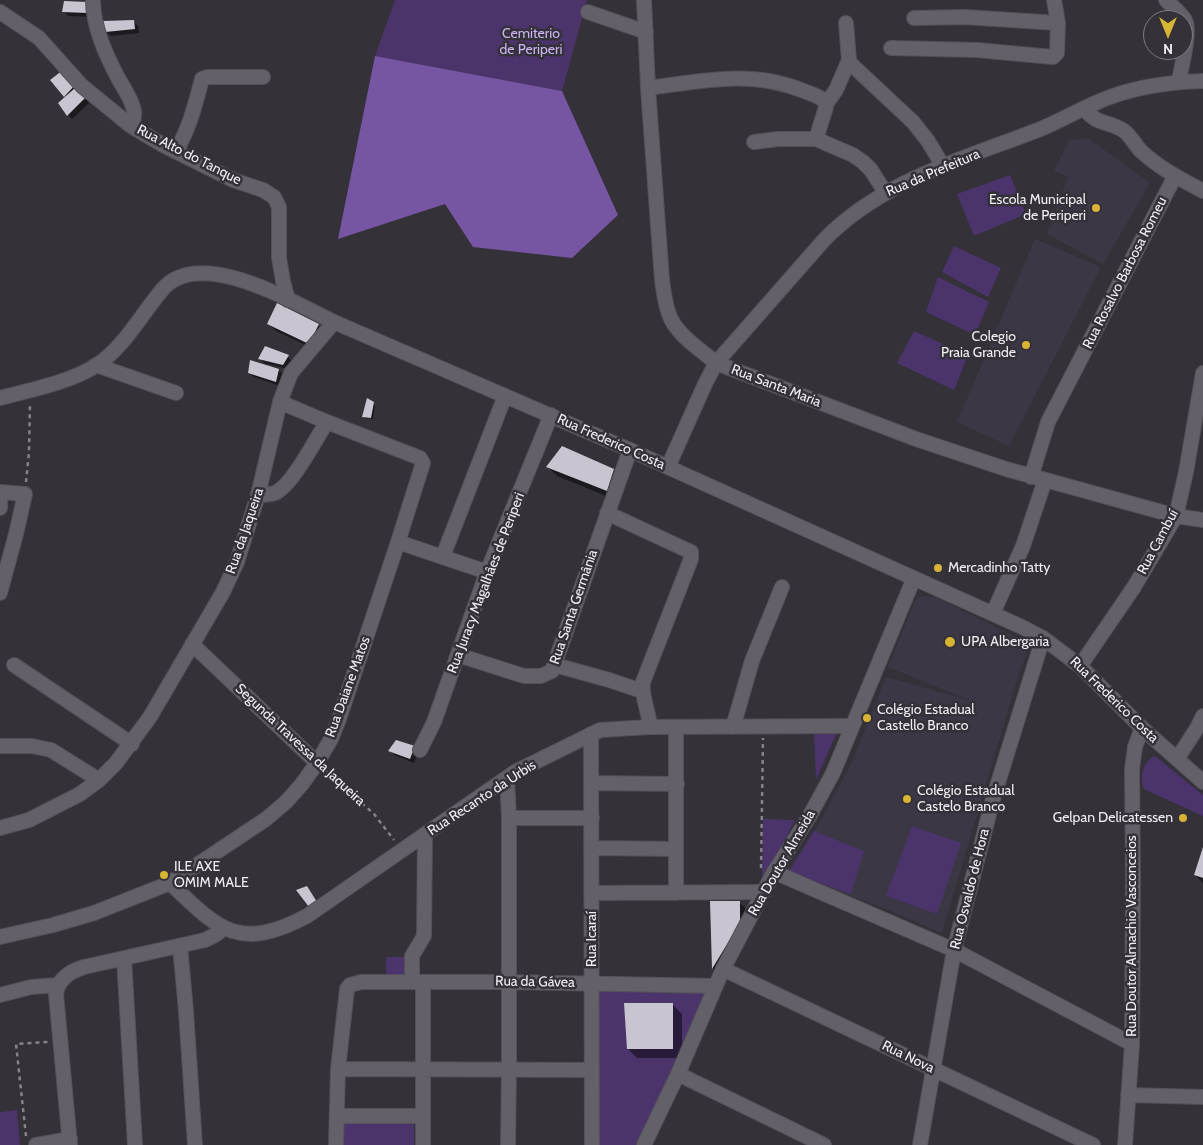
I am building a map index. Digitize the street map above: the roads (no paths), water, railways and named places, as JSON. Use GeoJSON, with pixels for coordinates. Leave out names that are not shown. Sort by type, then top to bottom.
{"type":"FeatureCollection","features":[{"type":"Feature","properties":{"kind":"street","name":"Rua Alto do Tanque"},"geometry":{"type":"LineString","coordinates":[[93,0],[94,17],[98,32],[133,107],[134,115],[131,126],[148,137],[234,180],[263,190],[274,197],[279,207],[279,258],[288,300]]}},
{"type":"Feature","properties":{"kind":"street","name":"Rua Santa Maria"},"geometry":{"type":"LineString","coordinates":[[644,0],[648,88],[662,280],[665,301],[671,319],[683,334],[716,363],[916,439],[1038,479],[1176,516],[1203,520]]}},
{"type":"Feature","properties":{"kind":"street"},"geometry":{"type":"LineString","coordinates":[[892,48],[977,50],[1054,57],[1057,53],[1058,23],[1054,0]]}},
{"type":"Feature","properties":{"kind":"street"},"geometry":{"type":"LineString","coordinates":[[1166,0],[1185,20],[1186,25],[1186,38],[1179,81]]}},
{"type":"Feature","properties":{"kind":"street"},"geometry":{"type":"LineString","coordinates":[[0,12],[39,38],[82,86],[110,111],[131,126]]}},
{"type":"Feature","properties":{"kind":"street"},"geometry":{"type":"LineString","coordinates":[[588,12],[646,32]]}},
{"type":"Feature","properties":{"kind":"street"},"geometry":{"type":"LineString","coordinates":[[914,18],[974,17],[1058,23]]}},
{"type":"Feature","properties":{"kind":"street"},"geometry":{"type":"LineString","coordinates":[[846,23],[849,60],[851,64],[913,122],[928,141],[943,166]]}},
{"type":"Feature","properties":{"kind":"street"},"geometry":{"type":"LineString","coordinates":[[816,139],[826,104],[836,90],[849,60]]}},
{"type":"Feature","properties":{"kind":"street"},"geometry":{"type":"LineString","coordinates":[[176,151],[191,121],[202,79],[207,77],[263,77]]}},
{"type":"Feature","properties":{"kind":"street"},"geometry":{"type":"LineString","coordinates":[[648,88],[728,77],[754,78],[778,82],[799,89],[822,99],[826,104]]}},
{"type":"Feature","properties":{"kind":"street","name":"Rua da Prefeitura"},"geometry":{"type":"LineString","coordinates":[[668,467],[704,384],[716,363],[841,223],[884,192],[943,166],[1060,121],[1110,97],[1179,81],[1203,81]]}},
{"type":"Feature","properties":{"kind":"street"},"geometry":{"type":"LineString","coordinates":[[1084,109],[1098,122],[1125,131],[1140,150],[1175,176],[1203,192]]}},
{"type":"Feature","properties":{"kind":"street"},"geometry":{"type":"LineString","coordinates":[[754,142],[799,138],[816,139],[853,155],[863,162],[871,170],[884,192]]}},
{"type":"Feature","properties":{"kind":"street","name":"Rua Rosalvo Barbosa Romeu"},"geometry":{"type":"LineString","coordinates":[[993,613],[1023,546],[1048,422],[1175,176]]}},
{"type":"Feature","properties":{"kind":"street","name":"Rua Frederico Costa"},"geometry":{"type":"LineString","coordinates":[[0,398],[70,378],[96,365],[118,346],[164,288],[174,280],[184,276],[212,274],[241,280],[630,450],[993,613],[1043,638],[1080,666],[1142,728],[1203,782]]}},
{"type":"Feature","properties":{"kind":"street","name":"Rua da Jaqueira"},"geometry":{"type":"LineString","coordinates":[[0,828],[29,820],[80,794],[116,764],[150,718],[223,592],[237,562],[258,495],[280,402],[291,373],[334,322]]}},
{"type":"Feature","properties":{"kind":"street"},"geometry":{"type":"LineString","coordinates":[[96,365],[176,393]]}},
{"type":"Feature","properties":{"kind":"street","name":"Rua Cambuí"},"geometry":{"type":"LineString","coordinates":[[1080,666],[1134,587],[1176,516],[1186,472],[1203,373]]}},
{"type":"Feature","properties":{"kind":"street"},"geometry":{"type":"LineString","coordinates":[[443,556],[504,396]]}},
{"type":"Feature","properties":{"kind":"street","name":"Rua Daiane Matos"},"geometry":{"type":"LineString","coordinates":[[0,937],[94,913],[170,883],[266,818],[286,802],[317,763],[331,738],[423,466],[422,460],[280,402]]}},
{"type":"Feature","properties":{"kind":"street","name":"Rua Juracy Magalhâes de Periperi"},"geometry":{"type":"LineString","coordinates":[[420,750],[434,722],[487,572],[551,415]]}},
{"type":"Feature","properties":{"kind":"street"},"geometry":{"type":"LineString","coordinates":[[258,495],[272,494],[284,486],[292,477],[327,422]]}},
{"type":"Feature","properties":{"kind":"street","name":"Rua Santa Germânia"},"geometry":{"type":"LineString","coordinates":[[458,655],[524,676],[534,677],[548,674],[552,671],[630,450]]}},
{"type":"Feature","properties":{"kind":"street"},"geometry":{"type":"LineString","coordinates":[[0,508],[0,492],[24,494],[16,534],[0,593]]}},
{"type":"Feature","properties":{"kind":"street"},"geometry":{"type":"LineString","coordinates":[[607,513],[691,552],[691,559],[643,682],[642,691],[650,726]]}},
{"type":"Feature","properties":{"kind":"street"},"geometry":{"type":"LineString","coordinates":[[398,542],[487,572]]}},
{"type":"Feature","properties":{"kind":"street","name":"Rua Doutor Almeida"},"geometry":{"type":"LineString","coordinates":[[644,1145],[678,1074],[715,986],[762,892],[805,824],[833,773],[914,578]]}},
{"type":"Feature","properties":{"kind":"street"},"geometry":{"type":"LineString","coordinates":[[733,726],[752,661],[782,587]]}},
{"type":"Feature","properties":{"kind":"street","name":"Rua Osvaldo de Hora"},"geometry":{"type":"LineString","coordinates":[[920,1145],[954,950],[993,799],[1043,638]]}},
{"type":"Feature","properties":{"kind":"street","name":"Segunda Travessa da Jaqueira"},"geometry":{"type":"LineString","coordinates":[[192,644],[317,763]]}},
{"type":"Feature","properties":{"kind":"street"},"geometry":{"type":"LineString","coordinates":[[14,664],[132,744]]}},
{"type":"Feature","properties":{"kind":"street"},"geometry":{"type":"LineString","coordinates":[[555,665],[642,691]]}},
{"type":"Feature","properties":{"kind":"street"},"geometry":{"type":"LineString","coordinates":[[1177,759],[1203,716]]}},
{"type":"Feature","properties":{"kind":"street","name":"Rua Recanto da Urbis"},"geometry":{"type":"LineString","coordinates":[[170,883],[204,916],[223,929],[241,934],[254,934],[277,929],[306,916],[403,851],[506,778],[600,730],[650,726],[852,726]]}},
{"type":"Feature","properties":{"kind":"street"},"geometry":{"type":"LineString","coordinates":[[676,727],[676,893]]}},
{"type":"Feature","properties":{"kind":"street","name":"Rua Doutor Almachio Vasconceios"},"geometry":{"type":"LineString","coordinates":[[1125,1145],[1132,1044],[1132,769],[1135,747],[1142,728]]}},
{"type":"Feature","properties":{"kind":"street","name":"Rua Icaraí"},"geometry":{"type":"LineString","coordinates":[[591,734],[592,1145]]}},
{"type":"Feature","properties":{"kind":"street"},"geometry":{"type":"LineString","coordinates":[[0,746],[32,746],[51,750],[99,780]]}},
{"type":"Feature","properties":{"kind":"street"},"geometry":{"type":"LineString","coordinates":[[506,778],[509,818],[508,1145]]}},
{"type":"Feature","properties":{"kind":"street"},"geometry":{"type":"LineString","coordinates":[[592,784],[677,784]]}},
{"type":"Feature","properties":{"kind":"street"},"geometry":{"type":"LineString","coordinates":[[509,818],[592,818]]}},
{"type":"Feature","properties":{"kind":"street"},"geometry":{"type":"LineString","coordinates":[[422,1145],[423,1070],[418,982],[412,956],[424,936],[425,835]]}},
{"type":"Feature","properties":{"kind":"street"},"geometry":{"type":"LineString","coordinates":[[592,848],[676,849]]}},
{"type":"Feature","properties":{"kind":"street"},"geometry":{"type":"LineString","coordinates":[[774,872],[954,950],[1132,1044]]}},
{"type":"Feature","properties":{"kind":"street"},"geometry":{"type":"LineString","coordinates":[[592,893],[762,892]]}},
{"type":"Feature","properties":{"kind":"street"},"geometry":{"type":"LineString","coordinates":[[36,1145],[70,1142],[56,994],[58,986],[68,974],[78,969],[210,938],[223,929]]}},
{"type":"Feature","properties":{"kind":"street"},"geometry":{"type":"LineString","coordinates":[[180,946],[195,1145]]}},
{"type":"Feature","properties":{"kind":"street"},"geometry":{"type":"LineString","coordinates":[[124,958],[135,1145]]}},
{"type":"Feature","properties":{"kind":"street","name":"Rua Nova"},"geometry":{"type":"LineString","coordinates":[[723,969],[1093,1145]]}},
{"type":"Feature","properties":{"kind":"street","name":"Rua da Gávea"},"geometry":{"type":"LineString","coordinates":[[338,1069],[347,989],[355,983],[509,982],[715,986]]}},
{"type":"Feature","properties":{"kind":"street"},"geometry":{"type":"LineString","coordinates":[[0,995],[31,987],[58,986]]}},
{"type":"Feature","properties":{"kind":"street"},"geometry":{"type":"LineString","coordinates":[[336,1145],[338,1069],[592,1070]]}},
{"type":"Feature","properties":{"kind":"street"},"geometry":{"type":"LineString","coordinates":[[678,1074],[824,1145]]}},
{"type":"Feature","properties":{"kind":"street"},"geometry":{"type":"LineString","coordinates":[[1128,1094],[1203,1097]]}},
{"type":"Feature","properties":{"kind":"street"},"geometry":{"type":"LineString","coordinates":[[337,1116],[423,1116]]}},
{"type":"Feature","properties":{"kind":"place","name":"Escola Municipal de Periperi"},"geometry":{"type":"Point","coordinates":[1096,208]}},
{"type":"Feature","properties":{"kind":"place","name":"Colegio Praia Grande"},"geometry":{"type":"Point","coordinates":[1026,345]}},
{"type":"Feature","properties":{"kind":"place","name":"Mercadinho Tatty"},"geometry":{"type":"Point","coordinates":[938,568]}},
{"type":"Feature","properties":{"kind":"place","name":"UPA Albergaria"},"geometry":{"type":"Point","coordinates":[950,642]}},
{"type":"Feature","properties":{"kind":"place","name":"Colégio Estadual Castello Branco"},"geometry":{"type":"Point","coordinates":[867,718]}},
{"type":"Feature","properties":{"kind":"place","name":"Colégio Estadual Castelo Branco"},"geometry":{"type":"Point","coordinates":[907,799]}},
{"type":"Feature","properties":{"kind":"place","name":"Gelpan Delicatessen"},"geometry":{"type":"Point","coordinates":[1183,818]}},
{"type":"Feature","properties":{"kind":"place","name":"ILE AXE OMIM MALE"},"geometry":{"type":"Point","coordinates":[164,875]}},
{"type":"Feature","properties":{"kind":"park label","name":"Cemiterio de Periperi"},"geometry":{"type":"Point","coordinates":[531,42]}}]}
